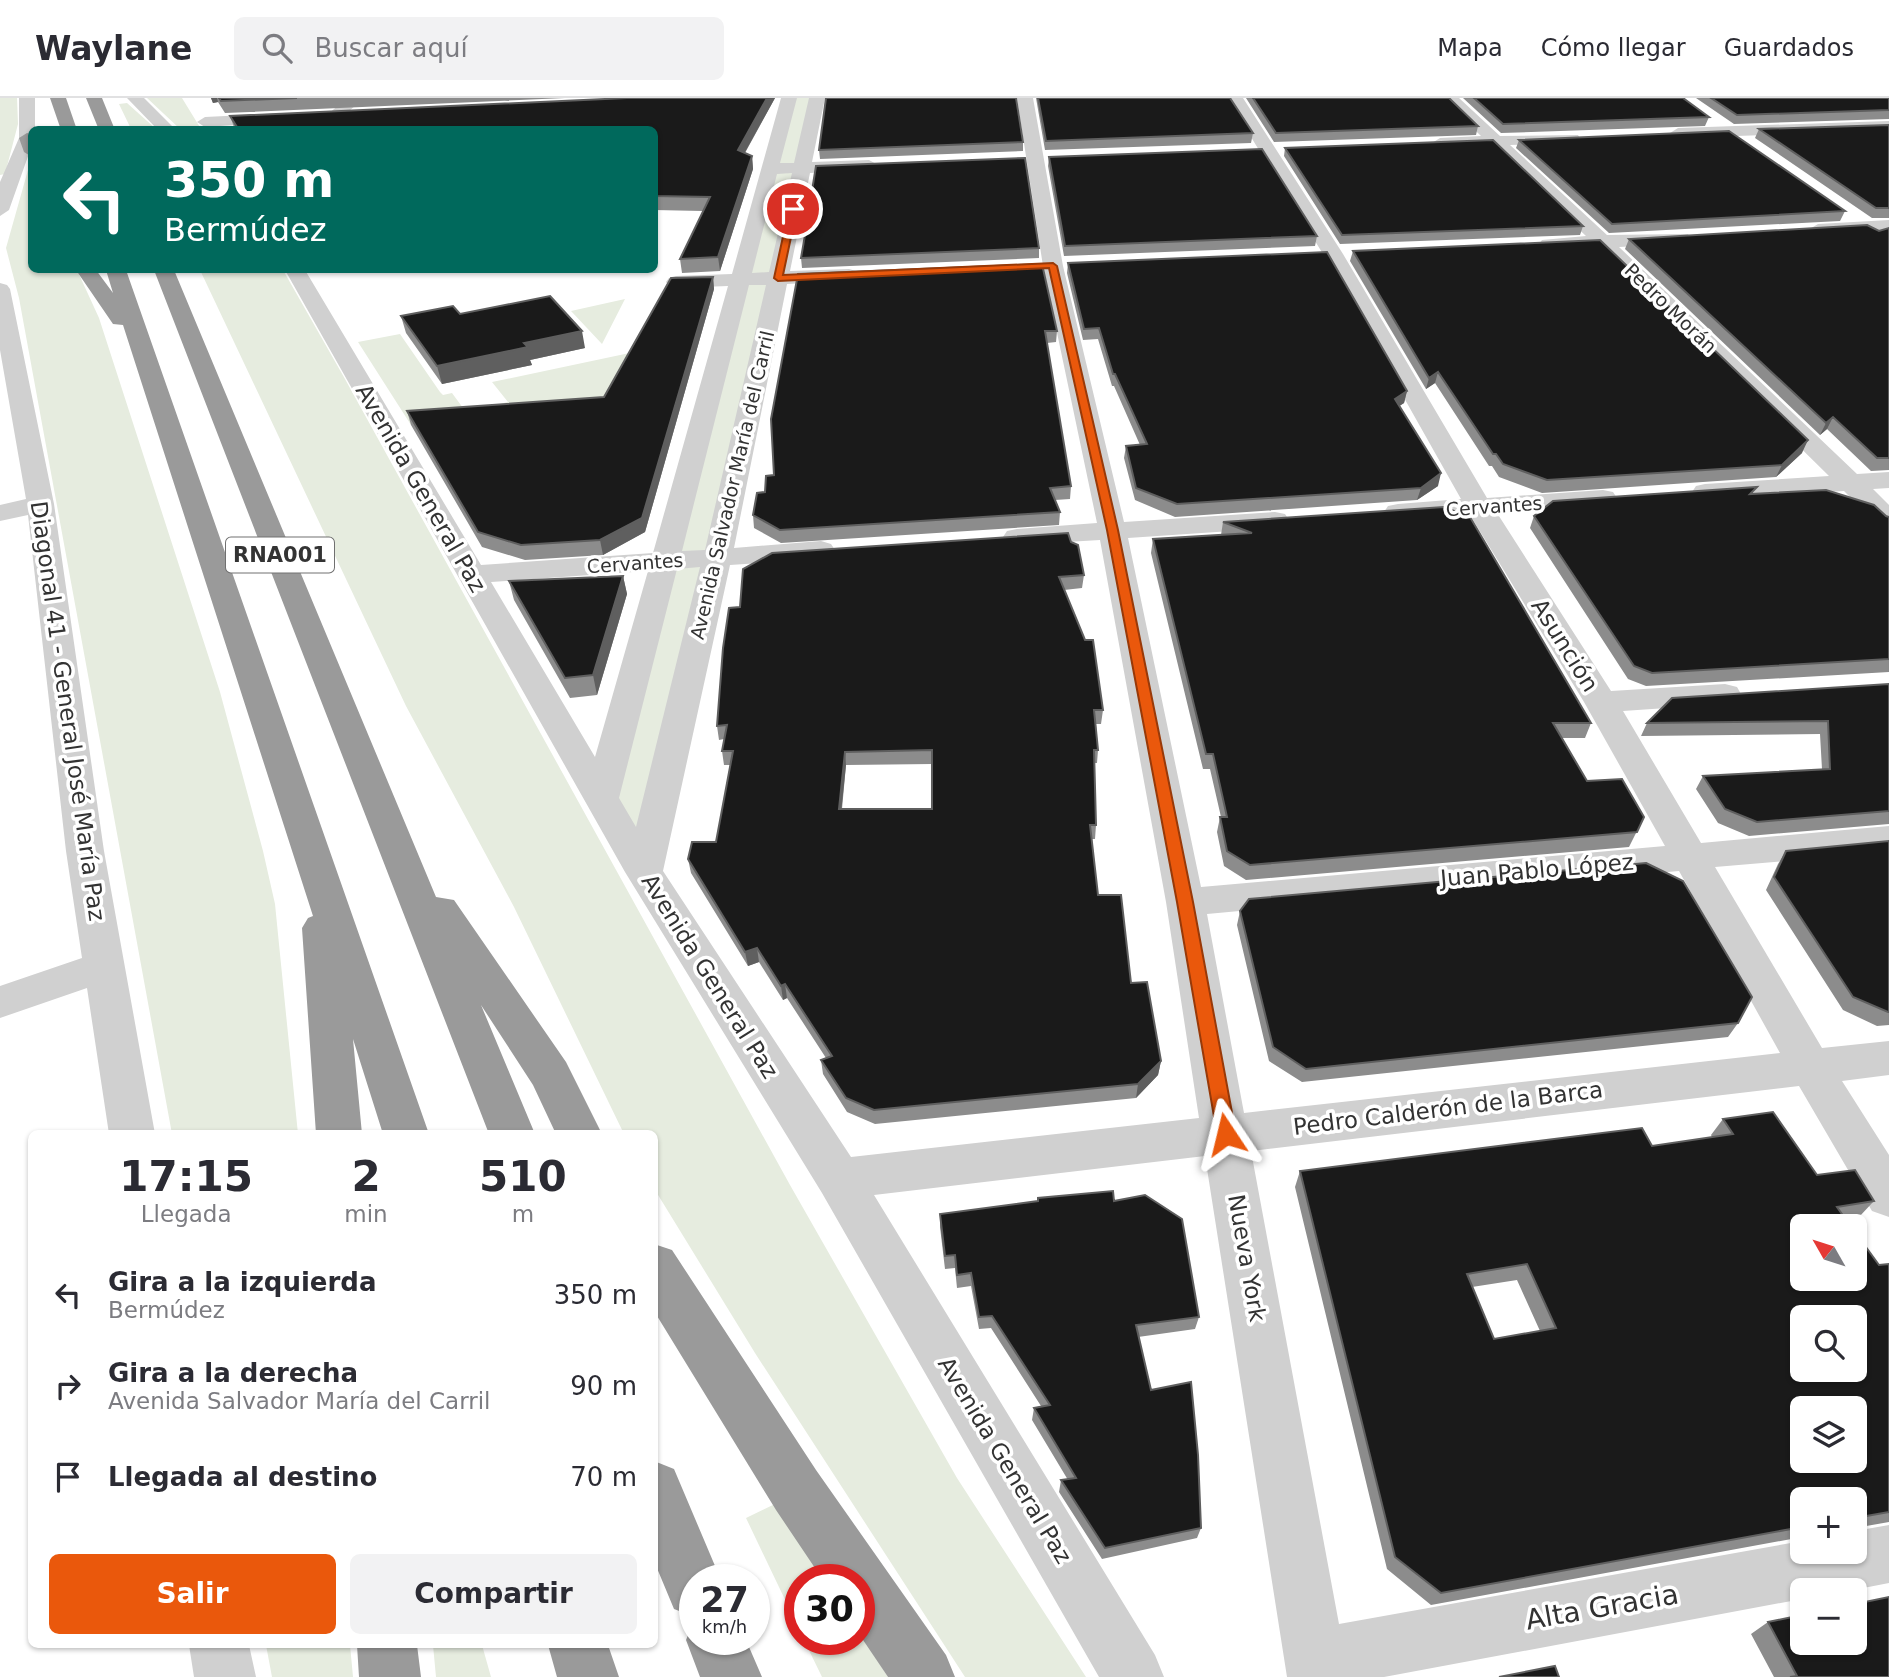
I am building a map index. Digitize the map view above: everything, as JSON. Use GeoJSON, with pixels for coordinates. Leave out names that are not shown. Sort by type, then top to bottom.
{"type":"FeatureCollection","features":[{"type":"Feature","properties":{"kind":"highway"},"geometry":{"type":"LineString","coordinates":[[58,98],[68,126]]}},
{"type":"Feature","properties":{"kind":"highway"},"geometry":{"type":"LineString","coordinates":[[94,98],[105,126]]}},
{"type":"Feature","properties":{"kind":"highway"},"geometry":{"type":"LineString","coordinates":[[88,273],[143,349]]}},
{"type":"Feature","properties":{"kind":"highway","name":"RNA001"},"geometry":{"type":"LineString","coordinates":[[117,273],[405,1130]]}},
{"type":"Feature","properties":{"kind":"highway","name":"RNA001"},"geometry":{"type":"LineString","coordinates":[[165,273],[510,1130]]}},
{"type":"Feature","properties":{"kind":"highway"},"geometry":{"type":"LineString","coordinates":[[395,841],[550,1075],[577,1130]]}},
{"type":"Feature","properties":{"kind":"highway"},"geometry":{"type":"LineString","coordinates":[[317,870],[339,1130]]}},
{"type":"Feature","properties":{"kind":"highway"},"geometry":{"type":"LineString","coordinates":[[658,1272],[796,1490],[847,1564]]}},
{"type":"Feature","properties":{"kind":"highway"},"geometry":{"type":"LineString","coordinates":[[658,1499],[685,1564]]}},
{"type":"Feature","properties":{"kind":"highway"},"geometry":{"type":"LineString","coordinates":[[875,1605],[924,1677]]}},
{"type":"Feature","properties":{"kind":"highway"},"geometry":{"type":"LineString","coordinates":[[387,1648],[390,1677]]}},
{"type":"Feature","properties":{"kind":"highway"},"geometry":{"type":"LineString","coordinates":[[579,1648],[588,1677]]}},
{"type":"Feature","properties":{"kind":"highway"},"geometry":{"type":"LineString","coordinates":[[722,1655],[731,1677]]}},
{"type":"Feature","properties":{"kind":"street"},"geometry":{"type":"LineString","coordinates":[[27,98],[28,126]]}},
{"type":"Feature","properties":{"kind":"street"},"geometry":{"type":"LineString","coordinates":[[135,98],[164,126]]}},
{"type":"Feature","properties":{"kind":"street"},"geometry":{"type":"LineString","coordinates":[[356,98],[328,116],[362,114]]}},
{"type":"Feature","properties":{"kind":"street","name":"Avenida Salvador María del Carril"},"geometry":{"type":"LineString","coordinates":[[601,799],[789,98]]}},
{"type":"Feature","properties":{"kind":"street","name":"Avenida Salvador María del Carril"},"geometry":{"type":"LineString","coordinates":[[644,872],[717,558],[817,98]]}},
{"type":"Feature","properties":{"kind":"street","name":"Nueva York"},"geometry":{"type":"LineString","coordinates":[[1025,98],[1185,902],[1317,1668]]}},
{"type":"Feature","properties":{"kind":"street","name":"Asunción"},"geometry":{"type":"LineString","coordinates":[[1235,98],[1271,149],[1479,507],[1601,702],[1810,1065],[1889,1196]]}},
{"type":"Feature","properties":{"kind":"street","name":"Pedro Morán"},"geometry":{"type":"LineString","coordinates":[[1450,98],[1603,242],[1889,520]]}},
{"type":"Feature","properties":{"kind":"street"},"geometry":{"type":"LineString","coordinates":[[1700,111],[1750,146]]}},
{"type":"Feature","properties":{"kind":"street"},"geometry":{"type":"LineString","coordinates":[[204,120],[294,117]]}},
{"type":"Feature","properties":{"kind":"street"},"geometry":{"type":"LineString","coordinates":[[1660,134],[1889,126]]}},
{"type":"Feature","properties":{"kind":"street"},"geometry":{"type":"LineString","coordinates":[[1428,143],[1591,137]]}},
{"type":"Feature","properties":{"kind":"street"},"geometry":{"type":"LineString","coordinates":[[0,210],[17,158],[28,146]]}},
{"type":"Feature","properties":{"kind":"street"},"geometry":{"type":"LineString","coordinates":[[770,169],[884,164]]}},
{"type":"Feature","properties":{"kind":"street"},"geometry":{"type":"LineString","coordinates":[[1846,213],[1889,243]]}},
{"type":"Feature","properties":{"kind":"street"},"geometry":{"type":"LineString","coordinates":[[1797,231],[1889,226]]}},
{"type":"Feature","properties":{"kind":"street"},"geometry":{"type":"LineString","coordinates":[[1535,245],[1700,237]]}},
{"type":"Feature","properties":{"kind":"street","name":"Avenida General Paz"},"geometry":{"type":"LineString","coordinates":[[297,273],[644,872],[839,1180],[1133,1677]]}},
{"type":"Feature","properties":{"kind":"street"},"geometry":{"type":"LineString","coordinates":[[676,282],[874,274]]}},
{"type":"Feature","properties":{"kind":"street","name":"Diagonal 41 - General José María Paz"},"geometry":{"type":"LineString","coordinates":[[0,289],[40,505],[85,851],[131,1130]]}},
{"type":"Feature","properties":{"kind":"street"},"geometry":{"type":"LineString","coordinates":[[1674,494],[1889,480]]}},
{"type":"Feature","properties":{"kind":"street","name":"Cervantes"},"geometry":{"type":"LineString","coordinates":[[1371,514],[1632,496]]}},
{"type":"Feature","properties":{"kind":"street"},"geometry":{"type":"LineString","coordinates":[[0,513],[40,505]]}},
{"type":"Feature","properties":{"kind":"street"},"geometry":{"type":"LineString","coordinates":[[991,539],[1303,518]]}},
{"type":"Feature","properties":{"kind":"street","name":"Cervantes"},"geometry":{"type":"LineString","coordinates":[[470,575],[850,548]]}},
{"type":"Feature","properties":{"kind":"street"},"geometry":{"type":"LineString","coordinates":[[1601,702],[1752,693]]}},
{"type":"Feature","properties":{"kind":"street","name":"Juan Pablo López"},"geometry":{"type":"LineString","coordinates":[[1185,902],[1889,839]]}},
{"type":"Feature","properties":{"kind":"street"},"geometry":{"type":"LineString","coordinates":[[0,1002],[104,967]]}},
{"type":"Feature","properties":{"kind":"street","name":"Pedro Calderón de la Barca"},"geometry":{"type":"LineString","coordinates":[[839,1180],[1810,1065],[1889,1058]]}},
{"type":"Feature","properties":{"kind":"street","name":"Alta Gracia"},"geometry":{"type":"LineString","coordinates":[[1317,1668],[1889,1554]]}},
{"type":"Feature","properties":{"kind":"street"},"geometry":{"type":"LineString","coordinates":[[220,1648],[225,1677]]}},
{"type":"Feature","properties":{"kind":"shaded area"},"geometry":{"type":"Polygon","coordinates":[[[0,98],[17,98],[18,124],[5,174],[0,175],[0,98]]]}},
{"type":"Feature","properties":{"kind":"shaded area"},"geometry":{"type":"Polygon","coordinates":[[[147,98],[182,98],[199,126],[177,126],[147,98]]]}},
{"type":"Feature","properties":{"kind":"shaded area"},"geometry":{"type":"Polygon","coordinates":[[[789,98],[817,98],[644,872],[601,799],[789,98]]]}},
{"type":"Feature","properties":{"kind":"shaded area"},"geometry":{"type":"Polygon","coordinates":[[[127,103],[153,126],[130,126],[119,104],[127,103]]]}},
{"type":"Feature","properties":{"kind":"shaded area"},"geometry":{"type":"Polygon","coordinates":[[[28,170],[28,273],[78,273],[99,318],[220,692],[275,904],[298,1130],[171,1130],[19,298],[6,248],[28,170]]]}},
{"type":"Feature","properties":{"kind":"shaded area"},"geometry":{"type":"Polygon","coordinates":[[[201,273],[285,273],[790,1185],[957,1478],[1086,1677],[965,1677],[755,1353],[658,1195],[658,1130],[622,1130],[514,907],[406,706],[201,273]]]}},
{"type":"Feature","properties":{"kind":"shaded area"},"geometry":{"type":"Polygon","coordinates":[[[625,299],[602,344],[571,311],[625,299]]]}},
{"type":"Feature","properties":{"kind":"shaded area"},"geometry":{"type":"Polygon","coordinates":[[[400,334],[440,392],[443,395],[452,393],[466,412],[508,402],[492,382],[639,351],[607,410],[411,425],[358,342],[400,334]]]}},
{"type":"Feature","properties":{"kind":"shaded area"},"geometry":{"type":"Polygon","coordinates":[[[777,1503],[816,1564],[784,1564],[784,1598],[770,1564],[746,1518],[777,1503]]]}},
{"type":"Feature","properties":{"kind":"shaded area"},"geometry":{"type":"Polygon","coordinates":[[[267,1648],[350,1648],[353,1677],[272,1677],[267,1648]]]}},
{"type":"Feature","properties":{"kind":"shaded area"},"geometry":{"type":"Polygon","coordinates":[[[433,1648],[483,1648],[491,1677],[436,1677],[433,1648]]]}},
{"type":"Feature","properties":{"kind":"shaded area"},"geometry":{"type":"Polygon","coordinates":[[[811,1655],[874,1655],[888,1677],[822,1677],[811,1655]]]}},
{"type":"Feature","properties":{"kind":"building"},"geometry":{"type":"Polygon","coordinates":[[[219,98],[297,98],[221,101],[219,98]]]}},
{"type":"Feature","properties":{"kind":"building"},"geometry":{"type":"Polygon","coordinates":[[[627,98],[767,98],[738,150],[752,156],[718,257],[680,259],[710,197],[658,196],[658,126],[236,126],[230,116],[627,98]]]}},
{"type":"Feature","properties":{"kind":"building"},"geometry":{"type":"Polygon","coordinates":[[[826,98],[1016,98],[1023,142],[819,150],[826,98]]]}},
{"type":"Feature","properties":{"kind":"building"},"geometry":{"type":"Polygon","coordinates":[[[1038,98],[1230,98],[1253,133],[1046,141],[1038,98]]]}},
{"type":"Feature","properties":{"kind":"building"},"geometry":{"type":"Polygon","coordinates":[[[1253,98],[1449,98],[1478,126],[1276,133],[1253,98]]]}},
{"type":"Feature","properties":{"kind":"building"},"geometry":{"type":"Polygon","coordinates":[[[1474,98],[1683,98],[1709,117],[1503,124],[1474,98]]]}},
{"type":"Feature","properties":{"kind":"building"},"geometry":{"type":"Polygon","coordinates":[[[1711,98],[1889,98],[1889,110],[1737,115],[1711,98]]]}},
{"type":"Feature","properties":{"kind":"building"},"geometry":{"type":"Polygon","coordinates":[[[1889,125],[1889,208],[1876,208],[1759,129],[1889,125]]]}},
{"type":"Feature","properties":{"kind":"building"},"geometry":{"type":"Polygon","coordinates":[[[1729,131],[1845,211],[1612,224],[1519,140],[1729,131]]]}},
{"type":"Feature","properties":{"kind":"building"},"geometry":{"type":"Polygon","coordinates":[[[1493,140],[1583,226],[1342,235],[1285,148],[1493,140]]]}},
{"type":"Feature","properties":{"kind":"building"},"geometry":{"type":"Polygon","coordinates":[[[1262,149],[1317,236],[1065,246],[1049,157],[1262,149]]]}},
{"type":"Feature","properties":{"kind":"building"},"geometry":{"type":"Polygon","coordinates":[[[1025,158],[1039,248],[801,258],[808,218],[816,217],[811,197],[816,166],[1025,158]]]}},
{"type":"Feature","properties":{"kind":"building"},"geometry":{"type":"Polygon","coordinates":[[[1867,225],[1879,231],[1889,228],[1889,458],[1877,458],[1833,417],[1826,423],[1629,239],[1867,225]]]}},
{"type":"Feature","properties":{"kind":"building"},"geometry":{"type":"Polygon","coordinates":[[[1600,240],[1808,440],[1782,465],[1547,480],[1503,464],[1496,454],[1493,454],[1438,372],[1429,378],[1353,251],[1600,240]]]}},
{"type":"Feature","properties":{"kind":"building"},"geometry":{"type":"Polygon","coordinates":[[[1327,252],[1407,391],[1395,399],[1441,473],[1421,488],[1177,504],[1136,488],[1126,446],[1147,444],[1113,374],[1099,328],[1084,329],[1068,263],[1327,252]]]}},
{"type":"Feature","properties":{"kind":"building"},"geometry":{"type":"Polygon","coordinates":[[[1042,264],[1057,331],[1045,331],[1071,486],[1050,488],[1060,512],[780,530],[753,515],[757,493],[765,492],[766,476],[774,475],[771,419],[798,274],[1042,264]]]}},
{"type":"Feature","properties":{"kind":"building"},"geometry":{"type":"Polygon","coordinates":[[[713,277],[642,518],[600,540],[521,545],[478,532],[407,411],[604,397],[671,278],[713,277]]]}},
{"type":"Feature","properties":{"kind":"building"},"geometry":{"type":"Polygon","coordinates":[[[550,296],[582,331],[524,343],[528,347],[437,366],[401,316],[453,306],[460,314],[550,296]]]}},
{"type":"Feature","properties":{"kind":"building"},"geometry":{"type":"Polygon","coordinates":[[[1757,487],[1750,494],[1826,490],[1874,505],[1889,517],[1889,659],[1652,673],[1634,666],[1534,516],[1553,501],[1757,487]]]}},
{"type":"Feature","properties":{"kind":"building"},"geometry":{"type":"Polygon","coordinates":[[[1444,507],[1470,517],[1591,723],[1553,723],[1587,781],[1622,779],[1644,817],[1637,832],[1250,865],[1227,851],[1220,817],[1227,817],[1213,754],[1206,754],[1153,539],[1252,533],[1223,522],[1444,507]]]}},
{"type":"Feature","properties":{"kind":"building"},"geometry":{"type":"Polygon","coordinates":[[[1068,533],[1071,542],[1078,545],[1084,575],[1059,577],[1085,640],[1093,640],[1103,710],[1094,710],[1098,750],[1094,750],[1096,825],[1090,825],[1098,895],[1121,895],[1131,983],[1147,982],[1161,1061],[1138,1084],[874,1110],[846,1098],[821,1060],[832,1056],[785,984],[781,986],[757,948],[745,952],[688,859],[692,842],[716,842],[733,751],[722,751],[727,725],[717,726],[729,608],[740,607],[743,569],[772,553],[1068,533]],[[932,750],[845,752],[839,809],[932,809],[932,750]]]}},
{"type":"Feature","properties":{"kind":"building"},"geometry":{"type":"Polygon","coordinates":[[[623,576],[593,675],[565,678],[509,581],[623,576]]]}},
{"type":"Feature","properties":{"kind":"building"},"geometry":{"type":"Polygon","coordinates":[[[1889,684],[1889,811],[1757,822],[1725,809],[1703,776],[1830,769],[1828,721],[1647,723],[1672,698],[1889,684]]]}},
{"type":"Feature","properties":{"kind":"building"},"geometry":{"type":"Polygon","coordinates":[[[1889,841],[1888,1012],[1853,997],[1774,877],[1786,851],[1889,841]]]}},
{"type":"Feature","properties":{"kind":"building"},"geometry":{"type":"Polygon","coordinates":[[[1646,863],[1683,881],[1752,997],[1738,1023],[1306,1069],[1273,1047],[1240,911],[1249,899],[1646,863]]]}},
{"type":"Feature","properties":{"kind":"building"},"geometry":{"type":"Polygon","coordinates":[[[1773,1112],[1817,1175],[1855,1170],[1874,1201],[1837,1207],[1842,1214],[1790,1214],[1790,1292],[1867,1292],[1867,1248],[1879,1265],[1889,1264],[1889,1512],[1867,1516],[1867,1487],[1790,1487],[1790,1529],[1441,1593],[1395,1557],[1300,1171],[1642,1128],[1652,1146],[1733,1134],[1723,1119],[1773,1112]],[[1527,1264],[1467,1274],[1494,1339],[1556,1328],[1527,1264]]]}},
{"type":"Feature","properties":{"kind":"building"},"geometry":{"type":"Polygon","coordinates":[[[1113,1191],[1114,1201],[1145,1195],[1182,1219],[1199,1317],[1136,1325],[1151,1390],[1191,1382],[1201,1528],[1105,1548],[1061,1480],[1076,1478],[1034,1408],[1050,1405],[992,1316],[979,1317],[971,1273],[957,1275],[955,1255],[945,1256],[940,1214],[1038,1201],[1038,1198],[1113,1191]]]}},
{"type":"Feature","properties":{"kind":"building"},"geometry":{"type":"Polygon","coordinates":[[[1889,1597],[1889,1677],[1790,1677],[1797,1676],[1768,1622],[1790,1617],[1790,1655],[1867,1655],[1867,1602],[1889,1597]]]}},
{"type":"Feature","properties":{"kind":"building"},"geometry":{"type":"Polygon","coordinates":[[[1555,1666],[1559,1677],[1499,1677],[1555,1666]]]}},
{"type":"Feature","properties":{"kind":"route"},"geometry":{"type":"LineString","coordinates":[[793,209],[778,278],[1053,266],[1112,530],[1185,902],[1226,1134]]}}]}
